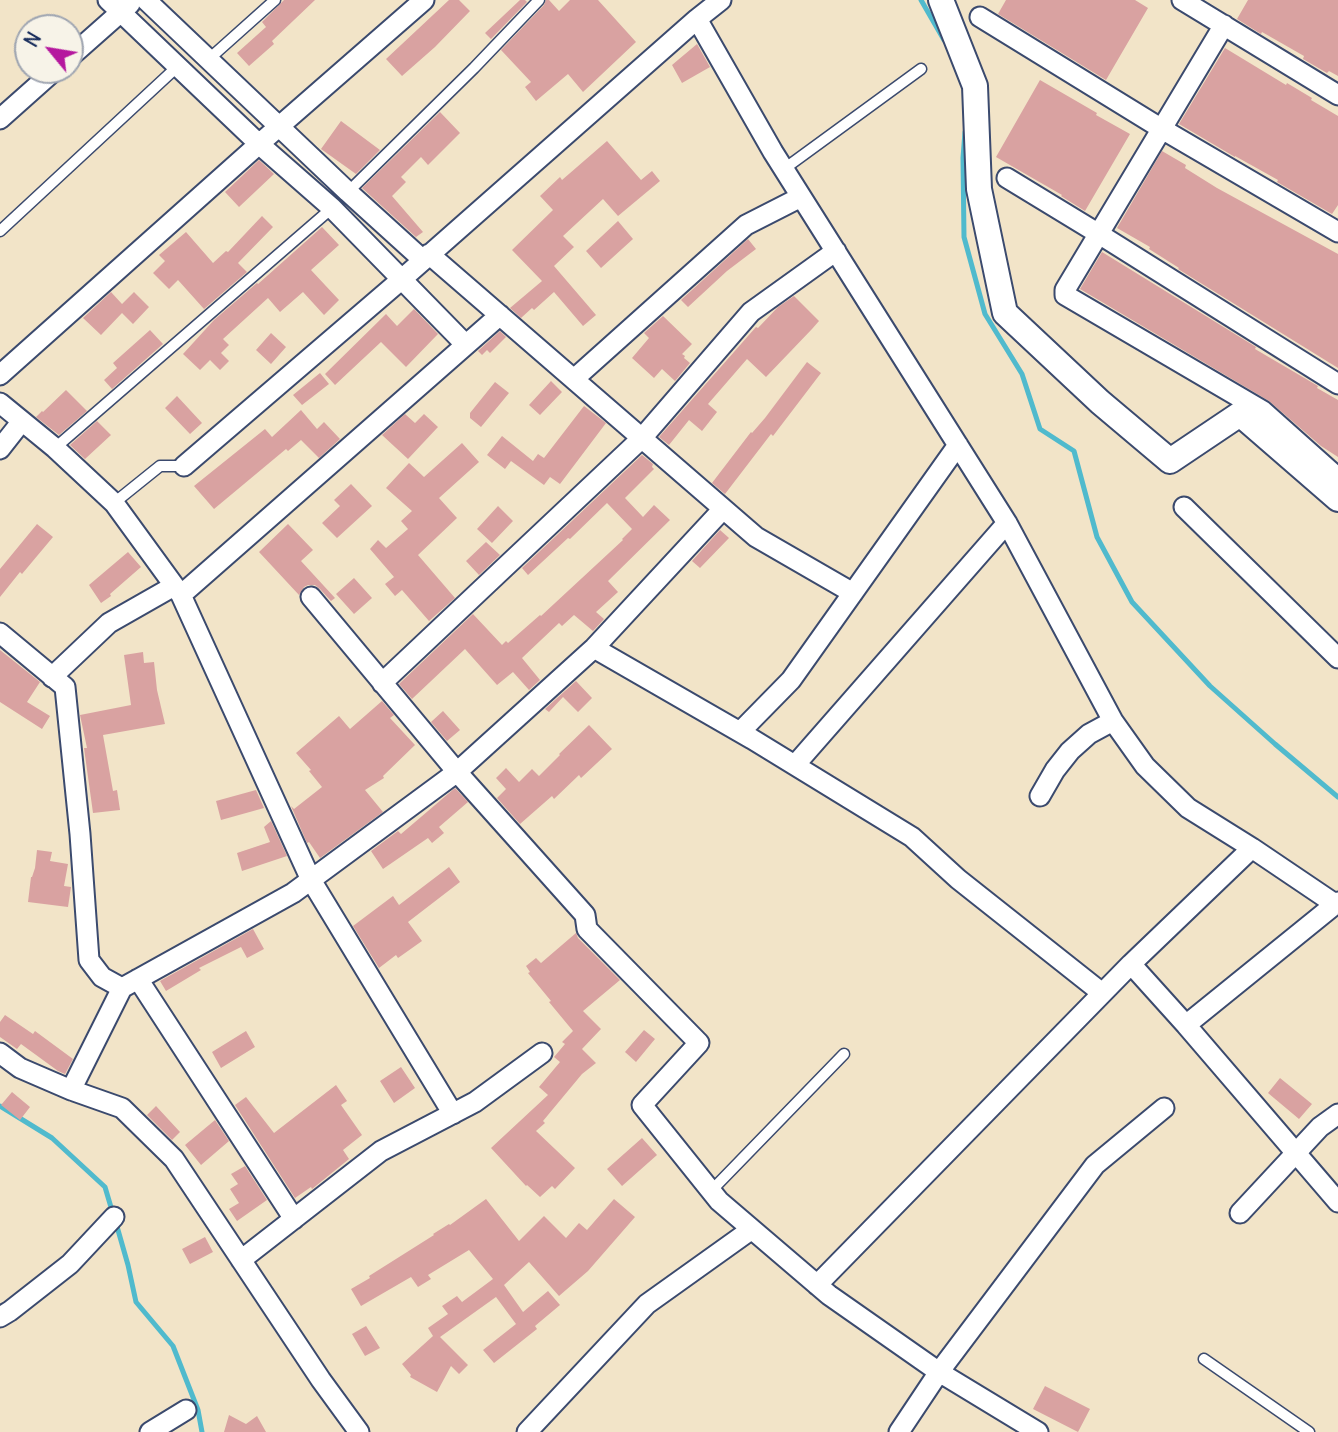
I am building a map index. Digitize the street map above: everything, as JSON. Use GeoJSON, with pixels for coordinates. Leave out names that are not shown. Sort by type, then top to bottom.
{"type":"FeatureCollection","features":[{"type":"Feature","properties":{"kind":"street"},"geometry":{"type":"LineString","coordinates":[[146,0],[348,192],[500,315],[756,537],[853,593]]}},
{"type":"Feature","properties":{"kind":"street"},"geometry":{"type":"LineString","coordinates":[[0,375],[424,0]]}},
{"type":"Feature","properties":{"kind":"street"},"geometry":{"type":"LineString","coordinates":[[184,466],[721,0]]}},
{"type":"Feature","properties":{"kind":"street"},"geometry":{"type":"LineString","coordinates":[[941,0],[975,86],[979,189],[1005,313],[1100,402],[1170,461],[1240,414],[1338,499]]}},
{"type":"Feature","properties":{"kind":"street"},"geometry":{"type":"LineString","coordinates":[[1182,0],[1338,95]]}},
{"type":"Feature","properties":{"kind":"street"},"geometry":{"type":"LineString","coordinates":[[84,42],[121,4],[178,66],[259,144],[332,208],[466,345]]}},
{"type":"Feature","properties":{"kind":"street"},"geometry":{"type":"LineString","coordinates":[[980,17],[1162,129],[1338,232]]}},
{"type":"Feature","properties":{"kind":"street"},"geometry":{"type":"LineString","coordinates":[[697,19],[784,169],[1007,523],[1113,721],[1145,766],[1188,808],[1337,903],[1186,1025]]}},
{"type":"Feature","properties":{"kind":"street"},"geometry":{"type":"LineString","coordinates":[[1224,25],[1065,290],[1065,295],[1263,411],[1338,478]]}},
{"type":"Feature","properties":{"kind":"street"},"geometry":{"type":"LineString","coordinates":[[0,119],[39,84]]}},
{"type":"Feature","properties":{"kind":"street"},"geometry":{"type":"LineString","coordinates":[[1007,178],[1338,383]]}},
{"type":"Feature","properties":{"kind":"street"},"geometry":{"type":"LineString","coordinates":[[574,379],[746,225],[802,197]]}},
{"type":"Feature","properties":{"kind":"street"},"geometry":{"type":"LineString","coordinates":[[383,684],[642,438],[751,312],[836,251]]}},
{"type":"Feature","properties":{"kind":"street"},"geometry":{"type":"LineString","coordinates":[[52,677],[109,623],[178,590],[500,315]]}},
{"type":"Feature","properties":{"kind":"street"},"geometry":{"type":"LineString","coordinates":[[0,403],[55,448],[114,503],[178,590],[311,880],[453,1114]]}},
{"type":"Feature","properties":{"kind":"street"},"geometry":{"type":"LineString","coordinates":[[0,449],[22,421]]}},
{"type":"Feature","properties":{"kind":"street"},"geometry":{"type":"LineString","coordinates":[[740,732],[791,680],[958,445]]}},
{"type":"Feature","properties":{"kind":"street"},"geometry":{"type":"LineString","coordinates":[[1184,507],[1338,658]]}},
{"type":"Feature","properties":{"kind":"street"},"geometry":{"type":"LineString","coordinates":[[71,1090],[130,983],[293,893],[457,772],[594,648],[723,509]]}},
{"type":"Feature","properties":{"kind":"street"},"geometry":{"type":"LineString","coordinates":[[794,765],[1007,523]]}},
{"type":"Feature","properties":{"kind":"street"},"geometry":{"type":"LineString","coordinates":[[311,597],[457,772],[585,915],[587,929],[699,1044],[642,1105],[719,1201],[829,1295],[939,1372],[1038,1432]]}},
{"type":"Feature","properties":{"kind":"street"},"geometry":{"type":"LineString","coordinates":[[0,633],[65,687],[89,960],[102,977],[130,983],[294,1219]]}},
{"type":"Feature","properties":{"kind":"street"},"geometry":{"type":"LineString","coordinates":[[594,648],[740,732],[912,837],[958,879],[1102,993]]}},
{"type":"Feature","properties":{"kind":"street"},"geometry":{"type":"LineString","coordinates":[[1040,796],[1070,751],[1089,734],[1113,721]]}},
{"type":"Feature","properties":{"kind":"street"},"geometry":{"type":"LineString","coordinates":[[817,1285],[1102,993],[1252,848]]}},
{"type":"Feature","properties":{"kind":"street"},"geometry":{"type":"LineString","coordinates":[[1131,964],[1338,1202]]}},
{"type":"Feature","properties":{"kind":"street"},"geometry":{"type":"LineString","coordinates":[[0,1053],[20,1068],[122,1108],[174,1159],[321,1380],[359,1432]]}},
{"type":"Feature","properties":{"kind":"street"},"geometry":{"type":"LineString","coordinates":[[241,1260],[382,1151],[475,1102],[542,1053]]}},
{"type":"Feature","properties":{"kind":"street"},"geometry":{"type":"LineString","coordinates":[[899,1432],[939,1372],[1095,1165],[1164,1108]]}},
{"type":"Feature","properties":{"kind":"street"},"geometry":{"type":"LineString","coordinates":[[1240,1213],[1320,1127],[1338,1114]]}},
{"type":"Feature","properties":{"kind":"street"},"geometry":{"type":"LineString","coordinates":[[4,1308],[70,1264],[114,1217]]}},
{"type":"Feature","properties":{"kind":"street"},"geometry":{"type":"LineString","coordinates":[[527,1432],[647,1304],[752,1229]]}},
{"type":"Feature","properties":{"kind":"street"},"geometry":{"type":"LineString","coordinates":[[150,1432],[186,1410]]}},
{"type":"Feature","properties":{"kind":"lane"},"geometry":{"type":"LineString","coordinates":[[209,59],[275,0]]}},
{"type":"Feature","properties":{"kind":"lane"},"geometry":{"type":"LineString","coordinates":[[348,192],[539,0]]}},
{"type":"Feature","properties":{"kind":"lane"},"geometry":{"type":"LineString","coordinates":[[0,231],[178,66]]}},
{"type":"Feature","properties":{"kind":"lane"},"geometry":{"type":"LineString","coordinates":[[784,169],[921,69]]}},
{"type":"Feature","properties":{"kind":"lane"},"geometry":{"type":"LineString","coordinates":[[55,448],[332,208]]}},
{"type":"Feature","properties":{"kind":"lane"},"geometry":{"type":"LineString","coordinates":[[114,503],[160,466],[184,466]]}},
{"type":"Feature","properties":{"kind":"lane"},"geometry":{"type":"LineString","coordinates":[[711,1191],[844,1054]]}},
{"type":"Feature","properties":{"kind":"lane"},"geometry":{"type":"LineString","coordinates":[[1204,1359],[1309,1432]]}},
{"type":"Feature","properties":{"kind":"building"},"geometry":{"type":"Polygon","coordinates":[[[284,0],[315,0],[272,41],[274,44],[249,66],[237,53],[266,27],[262,22],[284,0]]]}},
{"type":"Feature","properties":{"kind":"building"},"geometry":{"type":"Polygon","coordinates":[[[449,0],[459,0],[470,11],[402,76],[386,59],[449,0]]]}},
{"type":"Feature","properties":{"kind":"building"},"geometry":{"type":"Polygon","coordinates":[[[520,0],[527,2],[491,39],[485,33],[520,0]]]}},
{"type":"Feature","properties":{"kind":"building"},"geometry":{"type":"Polygon","coordinates":[[[546,0],[559,11],[570,0],[598,0],[636,42],[583,92],[568,74],[536,101],[525,87],[531,82],[501,50],[546,0]]]}},
{"type":"Feature","properties":{"kind":"building"},"geometry":{"type":"Polygon","coordinates":[[[1006,0],[1135,0],[1148,8],[1106,80],[998,14],[1006,0]]]}},
{"type":"Feature","properties":{"kind":"building"},"geometry":{"type":"Polygon","coordinates":[[[1248,0],[1338,0],[1338,76],[1329,71],[1327,73],[1303,59],[1304,56],[1237,19],[1248,0]]]}},
{"type":"Feature","properties":{"kind":"building"},"geometry":{"type":"Polygon","coordinates":[[[697,44],[710,67],[682,83],[672,65],[697,44]]]}},
{"type":"Feature","properties":{"kind":"building"},"geometry":{"type":"Polygon","coordinates":[[[1225,48],[1338,116],[1338,205],[1332,214],[1179,124],[1225,48]]]}},
{"type":"Feature","properties":{"kind":"building"},"geometry":{"type":"Polygon","coordinates":[[[1040,80],[1130,134],[1085,211],[996,157],[1040,80]]]}},
{"type":"Feature","properties":{"kind":"building"},"geometry":{"type":"Polygon","coordinates":[[[440,112],[460,133],[428,165],[421,157],[401,177],[406,182],[392,196],[423,232],[416,237],[362,188],[440,112]]]}},
{"type":"Feature","properties":{"kind":"building"},"geometry":{"type":"Polygon","coordinates":[[[341,121],[380,150],[356,174],[321,149],[341,121]]]}},
{"type":"Feature","properties":{"kind":"building"},"geometry":{"type":"Polygon","coordinates":[[[607,141],[641,180],[652,171],[660,181],[618,216],[603,199],[563,236],[574,247],[554,266],[596,315],[583,326],[554,292],[521,318],[510,308],[542,281],[512,250],[553,210],[540,196],[607,141]]]}},
{"type":"Feature","properties":{"kind":"building"},"geometry":{"type":"Polygon","coordinates":[[[1162,151],[1217,188],[1338,254],[1338,368],[1117,228],[1162,151]]]}},
{"type":"Feature","properties":{"kind":"building"},"geometry":{"type":"Polygon","coordinates":[[[259,160],[274,174],[239,207],[225,192],[259,160]]]}},
{"type":"Feature","properties":{"kind":"building"},"geometry":{"type":"Polygon","coordinates":[[[262,216],[273,227],[238,263],[247,272],[204,309],[178,280],[169,289],[153,273],[165,261],[159,255],[186,232],[213,263],[228,252],[262,216]]]}},
{"type":"Feature","properties":{"kind":"building"},"geometry":{"type":"Polygon","coordinates":[[[618,221],[633,239],[601,268],[586,251],[618,221]]]}},
{"type":"Feature","properties":{"kind":"building"},"geometry":{"type":"Polygon","coordinates":[[[322,227],[339,245],[311,270],[339,300],[324,315],[303,292],[280,312],[268,298],[223,339],[229,345],[221,353],[229,361],[220,370],[210,360],[200,370],[183,354],[214,320],[322,227]]]}},
{"type":"Feature","properties":{"kind":"building"},"geometry":{"type":"Polygon","coordinates":[[[748,239],[756,249],[688,307],[681,300],[748,239]]]}},
{"type":"Feature","properties":{"kind":"building"},"geometry":{"type":"Polygon","coordinates":[[[1102,252],[1338,400],[1338,457],[1321,446],[1269,401],[1080,289],[1102,252]]]}},
{"type":"Feature","properties":{"kind":"building"},"geometry":{"type":"Polygon","coordinates":[[[111,292],[122,304],[134,292],[149,307],[133,324],[122,313],[101,335],[83,318],[111,292]]]}},
{"type":"Feature","properties":{"kind":"building"},"geometry":{"type":"Polygon","coordinates":[[[794,296],[819,321],[812,329],[766,377],[747,359],[708,404],[717,412],[702,431],[689,420],[669,445],[659,437],[756,327],[794,296]]]}},
{"type":"Feature","properties":{"kind":"building"},"geometry":{"type":"Polygon","coordinates":[[[414,309],[438,334],[406,367],[381,342],[335,385],[325,374],[386,314],[397,326],[414,309]]]}},
{"type":"Feature","properties":{"kind":"building"},"geometry":{"type":"Polygon","coordinates":[[[663,316],[692,344],[682,354],[690,363],[675,381],[662,369],[654,378],[632,358],[649,338],[644,333],[663,316]]]}},
{"type":"Feature","properties":{"kind":"building"},"geometry":{"type":"Polygon","coordinates":[[[150,330],[163,344],[112,389],[104,380],[117,368],[113,363],[150,330]]]}},
{"type":"Feature","properties":{"kind":"building"},"geometry":{"type":"Polygon","coordinates":[[[500,331],[506,337],[490,353],[487,350],[482,355],[478,351],[500,331]]]}},
{"type":"Feature","properties":{"kind":"building"},"geometry":{"type":"Polygon","coordinates":[[[271,333],[286,347],[271,364],[256,350],[271,333]]]}},
{"type":"Feature","properties":{"kind":"building"},"geometry":{"type":"Polygon","coordinates":[[[807,362],[821,373],[725,494],[712,483],[807,362]]]}},
{"type":"Feature","properties":{"kind":"building"},"geometry":{"type":"Polygon","coordinates":[[[320,373],[329,384],[302,405],[293,395],[320,373]]]}},
{"type":"Feature","properties":{"kind":"building"},"geometry":{"type":"Polygon","coordinates":[[[551,381],[562,392],[540,415],[529,405],[551,381]]]}},
{"type":"Feature","properties":{"kind":"building"},"geometry":{"type":"Polygon","coordinates":[[[495,382],[509,393],[481,427],[470,418],[470,413],[495,382]]]}},
{"type":"Feature","properties":{"kind":"building"},"geometry":{"type":"Polygon","coordinates":[[[66,390],[87,411],[59,435],[36,417],[66,390]]]}},
{"type":"Feature","properties":{"kind":"building"},"geometry":{"type":"Polygon","coordinates":[[[177,396],[202,423],[190,434],[165,408],[177,396]]]}},
{"type":"Feature","properties":{"kind":"building"},"geometry":{"type":"Polygon","coordinates":[[[584,406],[606,423],[560,484],[550,477],[544,485],[511,461],[505,469],[487,455],[502,436],[533,461],[538,454],[544,458],[584,406]]]}},
{"type":"Feature","properties":{"kind":"building"},"geometry":{"type":"Polygon","coordinates":[[[301,410],[317,429],[324,422],[340,439],[319,458],[301,440],[288,451],[286,449],[214,509],[194,486],[265,429],[272,437],[301,410]]]}},
{"type":"Feature","properties":{"kind":"building"},"geometry":{"type":"Polygon","coordinates":[[[405,414],[415,423],[424,414],[438,427],[408,459],[382,435],[405,414]]]}},
{"type":"Feature","properties":{"kind":"building"},"geometry":{"type":"Polygon","coordinates":[[[97,421],[111,435],[85,459],[70,445],[97,421]]]}},
{"type":"Feature","properties":{"kind":"building"},"geometry":{"type":"Polygon","coordinates":[[[462,443],[479,462],[439,498],[457,518],[418,555],[455,598],[429,621],[402,590],[395,596],[385,584],[394,577],[370,549],[378,540],[386,548],[408,529],[401,521],[412,511],[386,488],[409,463],[424,477],[462,443]]]}},
{"type":"Feature","properties":{"kind":"building"},"geometry":{"type":"Polygon","coordinates":[[[642,455],[653,464],[654,469],[625,498],[643,517],[654,505],[670,520],[608,581],[618,592],[596,612],[604,619],[593,631],[574,615],[562,626],[559,623],[522,658],[540,680],[529,690],[513,672],[497,685],[465,649],[412,699],[399,684],[473,614],[502,645],[506,641],[508,643],[623,540],[632,529],[607,503],[528,575],[522,568],[642,455]]]}},
{"type":"Feature","properties":{"kind":"building"},"geometry":{"type":"Polygon","coordinates":[[[351,484],[372,506],[337,538],[322,523],[340,506],[334,500],[351,484]]]}},
{"type":"Feature","properties":{"kind":"building"},"geometry":{"type":"Polygon","coordinates":[[[498,506],[513,521],[492,543],[477,529],[498,506]]]}},
{"type":"Feature","properties":{"kind":"building"},"geometry":{"type":"Polygon","coordinates":[[[37,524],[53,537],[0,597],[0,569],[37,524]]]}},
{"type":"Feature","properties":{"kind":"building"},"geometry":{"type":"Polygon","coordinates":[[[288,524],[313,550],[301,561],[335,598],[331,601],[315,585],[304,587],[299,595],[259,552],[288,524]]]}},
{"type":"Feature","properties":{"kind":"building"},"geometry":{"type":"Polygon","coordinates":[[[720,530],[729,538],[700,568],[692,561],[720,530]]]}},
{"type":"Feature","properties":{"kind":"building"},"geometry":{"type":"Polygon","coordinates":[[[486,542],[500,555],[479,575],[466,561],[486,542]]]}},
{"type":"Feature","properties":{"kind":"building"},"geometry":{"type":"Polygon","coordinates":[[[128,552],[141,567],[101,603],[89,585],[128,552]]]}},
{"type":"Feature","properties":{"kind":"building"},"geometry":{"type":"Polygon","coordinates":[[[354,578],[372,598],[354,614],[336,594],[354,578]]]}},
{"type":"Feature","properties":{"kind":"building"},"geometry":{"type":"Polygon","coordinates":[[[0,650],[40,682],[27,702],[50,716],[42,729],[0,702],[0,650]]]}},
{"type":"Feature","properties":{"kind":"building"},"geometry":{"type":"Polygon","coordinates":[[[143,652],[144,663],[154,662],[165,724],[103,735],[113,791],[117,790],[120,810],[93,813],[84,748],[87,748],[80,715],[131,705],[124,655],[143,652]]]}},
{"type":"Feature","properties":{"kind":"building"},"geometry":{"type":"Polygon","coordinates":[[[576,681],[592,698],[578,712],[563,697],[549,712],[545,709],[576,681]]]}},
{"type":"Feature","properties":{"kind":"building"},"geometry":{"type":"Polygon","coordinates":[[[382,701],[394,715],[390,718],[415,745],[384,778],[365,790],[383,812],[320,858],[309,842],[307,843],[291,806],[294,809],[322,787],[296,753],[339,716],[350,729],[382,701]]]}},
{"type":"Feature","properties":{"kind":"building"},"geometry":{"type":"Polygon","coordinates":[[[443,711],[460,730],[447,741],[431,722],[443,711]]]}},
{"type":"Feature","properties":{"kind":"building"},"geometry":{"type":"Polygon","coordinates":[[[589,725],[612,749],[581,778],[579,775],[554,799],[552,796],[520,824],[497,798],[506,789],[496,778],[506,768],[519,782],[532,769],[539,776],[589,725]]]}},
{"type":"Feature","properties":{"kind":"building"},"geometry":{"type":"Polygon","coordinates":[[[455,788],[468,802],[439,827],[444,833],[432,843],[428,838],[383,869],[371,851],[398,831],[401,834],[455,788]]]}},
{"type":"Feature","properties":{"kind":"building"},"geometry":{"type":"Polygon","coordinates":[[[256,790],[264,808],[221,820],[216,801],[256,790]]]}},
{"type":"Feature","properties":{"kind":"building"},"geometry":{"type":"Polygon","coordinates":[[[271,821],[287,856],[242,871],[237,853],[270,842],[264,827],[271,821]]]}},
{"type":"Feature","properties":{"kind":"building"},"geometry":{"type":"Polygon","coordinates":[[[37,850],[52,852],[50,861],[68,864],[64,886],[71,887],[68,907],[28,902],[37,850]]]}},
{"type":"Feature","properties":{"kind":"building"},"geometry":{"type":"Polygon","coordinates":[[[449,867],[460,882],[408,922],[422,941],[379,968],[353,926],[393,896],[399,905],[449,867]]]}},
{"type":"Feature","properties":{"kind":"building"},"geometry":{"type":"Polygon","coordinates":[[[253,929],[264,949],[247,958],[241,947],[199,968],[201,970],[166,991],[160,981],[253,929]]]}},
{"type":"Feature","properties":{"kind":"building"},"geometry":{"type":"Polygon","coordinates":[[[576,933],[620,980],[583,1011],[601,1029],[582,1049],[596,1063],[582,1074],[536,1131],[575,1168],[555,1189],[552,1186],[540,1197],[526,1186],[491,1148],[548,1095],[539,1087],[560,1062],[554,1057],[565,1044],[562,1042],[573,1031],[528,973],[530,972],[526,966],[536,958],[541,963],[576,933]]]}},
{"type":"Feature","properties":{"kind":"building"},"geometry":{"type":"Polygon","coordinates":[[[5,1015],[33,1034],[35,1031],[73,1059],[65,1074],[21,1044],[17,1049],[0,1037],[0,1022],[5,1015]]]}},
{"type":"Feature","properties":{"kind":"building"},"geometry":{"type":"Polygon","coordinates":[[[644,1030],[655,1039],[636,1062],[625,1052],[644,1030]]]}},
{"type":"Feature","properties":{"kind":"building"},"geometry":{"type":"Polygon","coordinates":[[[246,1031],[255,1047],[221,1068],[212,1052],[246,1031]]]}},
{"type":"Feature","properties":{"kind":"building"},"geometry":{"type":"Polygon","coordinates":[[[401,1067],[415,1088],[394,1103],[380,1081],[401,1067]]]}},
{"type":"Feature","properties":{"kind":"building"},"geometry":{"type":"Polygon","coordinates":[[[1280,1078],[1312,1104],[1299,1119],[1268,1093],[1280,1078]]]}},
{"type":"Feature","properties":{"kind":"building"},"geometry":{"type":"Polygon","coordinates":[[[336,1085],[347,1101],[341,1105],[362,1135],[343,1150],[349,1159],[312,1189],[311,1187],[295,1198],[235,1105],[246,1097],[274,1133],[336,1085]]]}},
{"type":"Feature","properties":{"kind":"building"},"geometry":{"type":"Polygon","coordinates":[[[12,1092],[30,1107],[20,1120],[1,1105],[12,1092]]]}},
{"type":"Feature","properties":{"kind":"building"},"geometry":{"type":"Polygon","coordinates":[[[156,1106],[180,1132],[172,1140],[147,1115],[156,1106]]]}},
{"type":"Feature","properties":{"kind":"building"},"geometry":{"type":"Polygon","coordinates":[[[215,1120],[229,1141],[201,1165],[185,1145],[215,1120]]]}},
{"type":"Feature","properties":{"kind":"building"},"geometry":{"type":"Polygon","coordinates":[[[642,1138],[657,1155],[622,1186],[607,1169],[642,1138]]]}},
{"type":"Feature","properties":{"kind":"building"},"geometry":{"type":"Polygon","coordinates":[[[245,1166],[267,1200],[237,1221],[229,1209],[239,1203],[230,1189],[238,1184],[231,1174],[245,1166]]]}},
{"type":"Feature","properties":{"kind":"building"},"geometry":{"type":"Polygon","coordinates":[[[486,1199],[519,1241],[544,1216],[566,1238],[579,1223],[587,1230],[614,1199],[635,1217],[588,1271],[559,1296],[529,1262],[504,1285],[523,1312],[548,1291],[560,1305],[535,1326],[537,1329],[494,1363],[483,1350],[516,1324],[496,1297],[440,1337],[468,1365],[459,1374],[451,1366],[437,1392],[410,1377],[402,1364],[433,1336],[428,1328],[448,1314],[442,1306],[457,1296],[462,1302],[493,1279],[469,1250],[428,1275],[431,1279],[418,1287],[411,1277],[361,1306],[351,1289],[486,1199]]]}},
{"type":"Feature","properties":{"kind":"building"},"geometry":{"type":"Polygon","coordinates":[[[205,1237],[213,1252],[190,1264],[182,1249],[205,1237]]]}},
{"type":"Feature","properties":{"kind":"building"},"geometry":{"type":"Polygon","coordinates":[[[366,1326],[380,1348],[365,1356],[352,1334],[366,1326]]]}},
{"type":"Feature","properties":{"kind":"building"},"geometry":{"type":"Polygon","coordinates":[[[1045,1386],[1090,1409],[1078,1432],[1033,1409],[1045,1386]]]}},
{"type":"Feature","properties":{"kind":"building"},"geometry":{"type":"Polygon","coordinates":[[[229,1415],[246,1424],[257,1416],[266,1432],[224,1432],[229,1415]]]}},
{"type":"Feature","properties":{"kind":"waterway"},"geometry":{"type":"LineString","coordinates":[[921,0],[944,40]]}},
{"type":"Feature","properties":{"kind":"waterway"},"geometry":{"type":"LineString","coordinates":[[965,132],[964,237],[985,314],[1022,374],[1040,429],[1074,451],[1097,537],[1132,602],[1210,686],[1338,797]]}},
{"type":"Feature","properties":{"kind":"waterway"},"geometry":{"type":"LineString","coordinates":[[0,1106],[52,1138],[105,1187],[113,1214]]}},
{"type":"Feature","properties":{"kind":"waterway"},"geometry":{"type":"LineString","coordinates":[[116,1223],[136,1302],[173,1346],[198,1410],[202,1432]]}}]}
